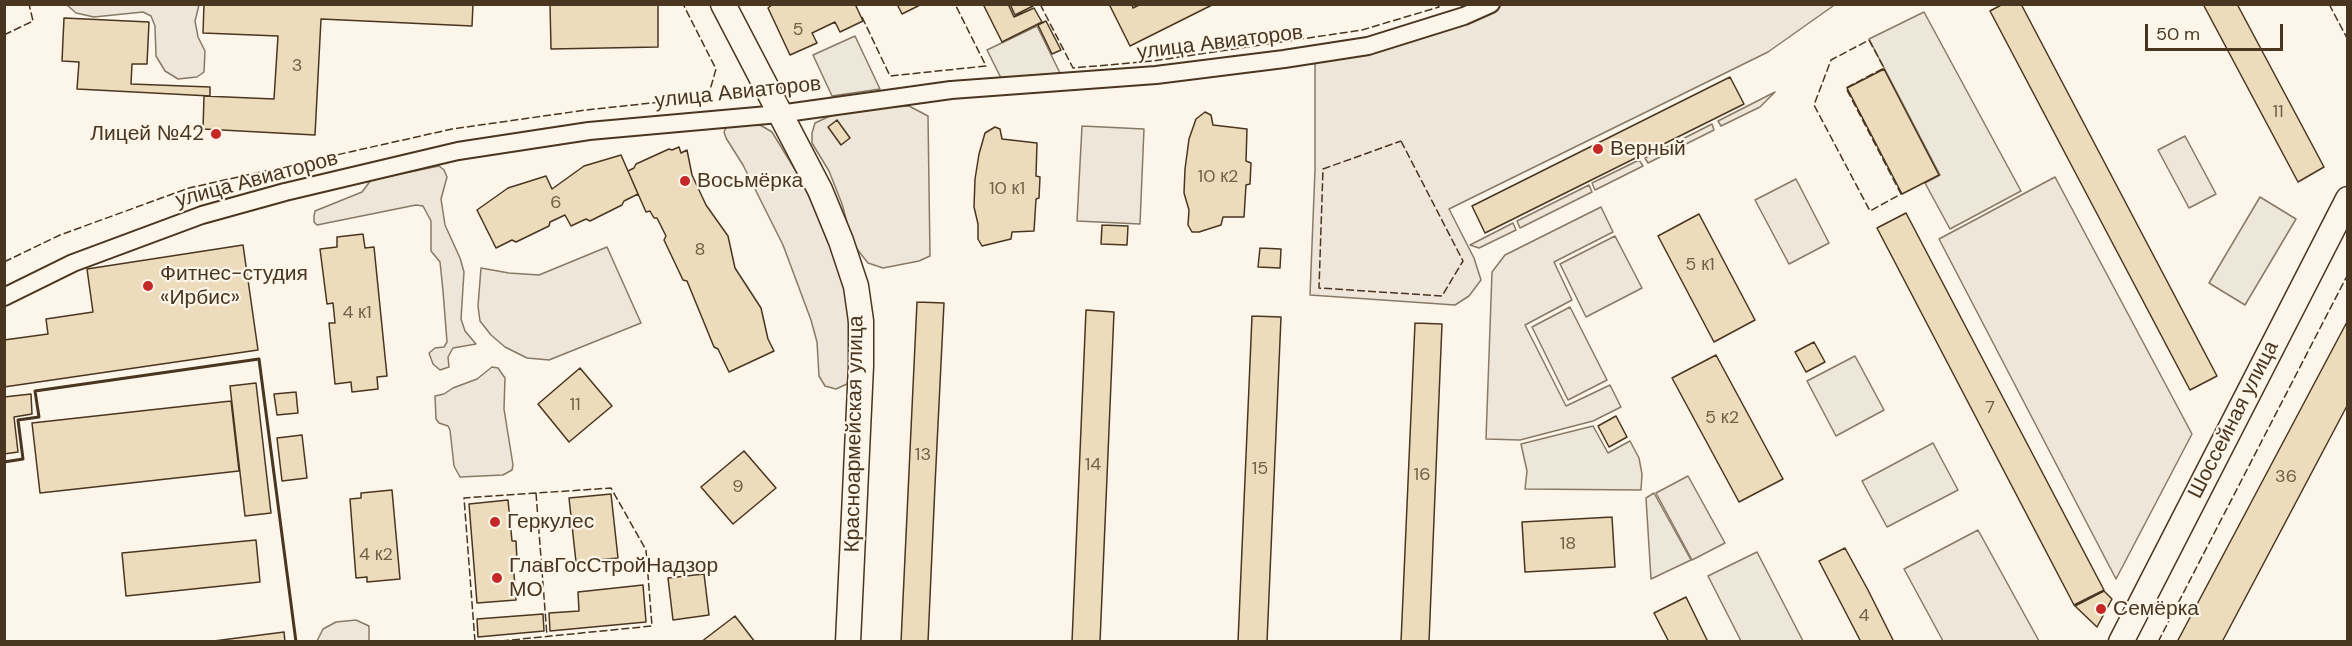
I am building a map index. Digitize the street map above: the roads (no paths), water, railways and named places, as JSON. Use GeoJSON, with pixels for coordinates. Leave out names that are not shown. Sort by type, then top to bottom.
{"type":"FeatureCollection","features":[{"type":"Feature","properties":{"kind":"street","name":"Красноармейская улица"},"geometry":{"type":"LineString","coordinates":[[723,4],[820,190],[856,286],[861,321],[860,401],[848,642]]}},
{"type":"Feature","properties":{"kind":"street","name":"улица Авиаторов"},"geometry":{"type":"LineString","coordinates":[[4,297],[73,263],[202,215],[285,192],[458,151],[589,131],[779,114],[951,90],[1156,75],[1316,54],[1368,46],[1464,16],[1491,4]]}},
{"type":"Feature","properties":{"kind":"street","name":"Шоссейная улица"},"geometry":{"type":"LineString","coordinates":[[2121,642],[2348,199]]}},
{"type":"Feature","properties":{"kind":"place","name":"Лицей №42"},"geometry":{"type":"Point","coordinates":[216,134]}},
{"type":"Feature","properties":{"kind":"place","name":"Верный"},"geometry":{"type":"Point","coordinates":[1598,149]}},
{"type":"Feature","properties":{"kind":"place","name":"Восьмёрка"},"geometry":{"type":"Point","coordinates":[685,181]}},
{"type":"Feature","properties":{"kind":"place","name":"Фитнес-студия «Ирбис»"},"geometry":{"type":"Point","coordinates":[148,286]}},
{"type":"Feature","properties":{"kind":"place","name":"Геркулес"},"geometry":{"type":"Point","coordinates":[495,522]}},
{"type":"Feature","properties":{"kind":"place","name":"ГлавГосСтройНадзор МО"},"geometry":{"type":"Point","coordinates":[497,578]}},
{"type":"Feature","properties":{"kind":"place","name":"Семёрка"},"geometry":{"type":"Point","coordinates":[2101,609]}}]}
